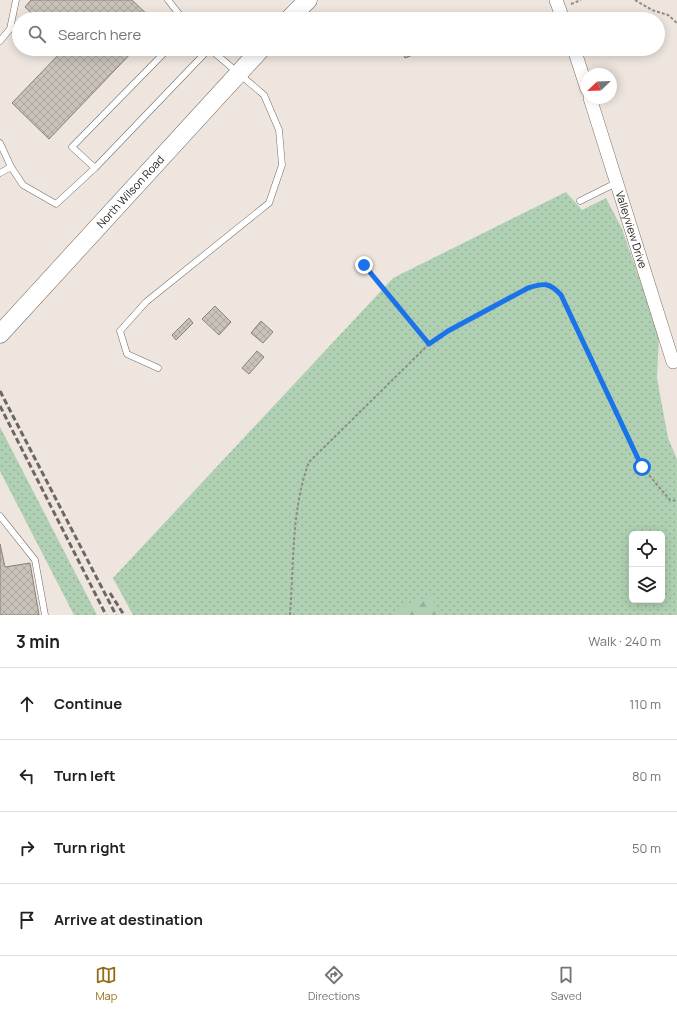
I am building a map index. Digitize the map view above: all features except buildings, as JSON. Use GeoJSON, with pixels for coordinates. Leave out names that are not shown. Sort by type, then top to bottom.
{"type":"FeatureCollection","features":[{"type":"Feature","properties":{"kind":"main road"},"geometry":{"type":"LineString","coordinates":[[296,12],[308,0]]}},
{"type":"Feature","properties":{"kind":"main road","name":"North Wilson Road"},"geometry":{"type":"LineString","coordinates":[[0,334],[255,56]]}},
{"type":"Feature","properties":{"kind":"street"},"geometry":{"type":"LineString","coordinates":[[556,0],[560,12]]}},
{"type":"Feature","properties":{"kind":"street"},"geometry":{"type":"LineString","coordinates":[[576,56],[581,71]]}},
{"type":"Feature","properties":{"kind":"street","name":"Valleyview Drive"},"geometry":{"type":"LineString","coordinates":[[592,104],[618,182],[673,362]]}},
{"type":"Feature","properties":{"kind":"lane"},"geometry":{"type":"LineString","coordinates":[[14,12],[16,0]]}},
{"type":"Feature","properties":{"kind":"lane"},"geometry":{"type":"LineString","coordinates":[[169,0],[178,12]]}},
{"type":"Feature","properties":{"kind":"lane"},"geometry":{"type":"LineString","coordinates":[[0,41],[10,29],[12,19]]}},
{"type":"Feature","properties":{"kind":"lane"},"geometry":{"type":"LineString","coordinates":[[95,168],[72,147],[161,56]]}},
{"type":"Feature","properties":{"kind":"lane"},"geometry":{"type":"LineString","coordinates":[[0,143],[11,167],[24,185],[56,204],[95,168],[203,56]]}},
{"type":"Feature","properties":{"kind":"lane"},"geometry":{"type":"LineString","coordinates":[[158,368],[127,354],[120,331],[146,302],[269,203],[282,165],[279,130],[264,95],[218,56]]}},
{"type":"Feature","properties":{"kind":"lane"},"geometry":{"type":"LineString","coordinates":[[0,173],[11,167]]}},
{"type":"Feature","properties":{"kind":"lane"},"geometry":{"type":"LineString","coordinates":[[580,201],[618,182]]}},
{"type":"Feature","properties":{"kind":"lane"},"geometry":{"type":"LineString","coordinates":[[0,516],[35,560],[45,615]]}},
{"type":"Feature","properties":{"kind":"path"},"geometry":{"type":"LineString","coordinates":[[634,0],[658,12]]}},
{"type":"Feature","properties":{"kind":"path"},"geometry":{"type":"LineString","coordinates":[[665,14],[677,24]]}},
{"type":"Feature","properties":{"kind":"path"},"geometry":{"type":"LineString","coordinates":[[364,265],[429,344]]}},
{"type":"Feature","properties":{"kind":"path"},"geometry":{"type":"LineString","coordinates":[[290,615],[297,503],[309,462],[429,344],[448,331],[528,288],[542,283],[553,287],[561,295],[642,467],[670,500],[677,501]]}},
{"type":"Feature","properties":{"kind":"green space"},"geometry":{"type":"Polygon","coordinates":[[[566,192],[582,210],[606,198],[622,229],[659,335],[657,378],[668,438],[677,459],[677,615],[133,615],[113,578],[393,278],[566,192]]]}},
{"type":"Feature","properties":{"kind":"green space"},"geometry":{"type":"Polygon","coordinates":[[[0,427],[97,615],[74,615],[0,471],[0,427]]]}},
{"type":"Feature","properties":{"kind":"green space"},"geometry":{"type":"Polygon","coordinates":[[[431,597],[443,615],[392,615],[407,604],[431,597]]]}},
{"type":"Feature","properties":{"kind":"railway"},"geometry":{"type":"LineString","coordinates":[[0,391],[116,615]]}},
{"type":"Feature","properties":{"kind":"railway"},"geometry":{"type":"LineString","coordinates":[[0,406],[106,615]]}},
{"type":"Feature","properties":{"kind":"railway"},"geometry":{"type":"LineString","coordinates":[[110,593],[124,615]]}},
{"type":"Feature","properties":{"kind":"route"},"geometry":{"type":"LineString","coordinates":[[364,265],[429,344],[448,331],[528,288],[542,283],[553,287],[561,295],[642,467]]}}]}
